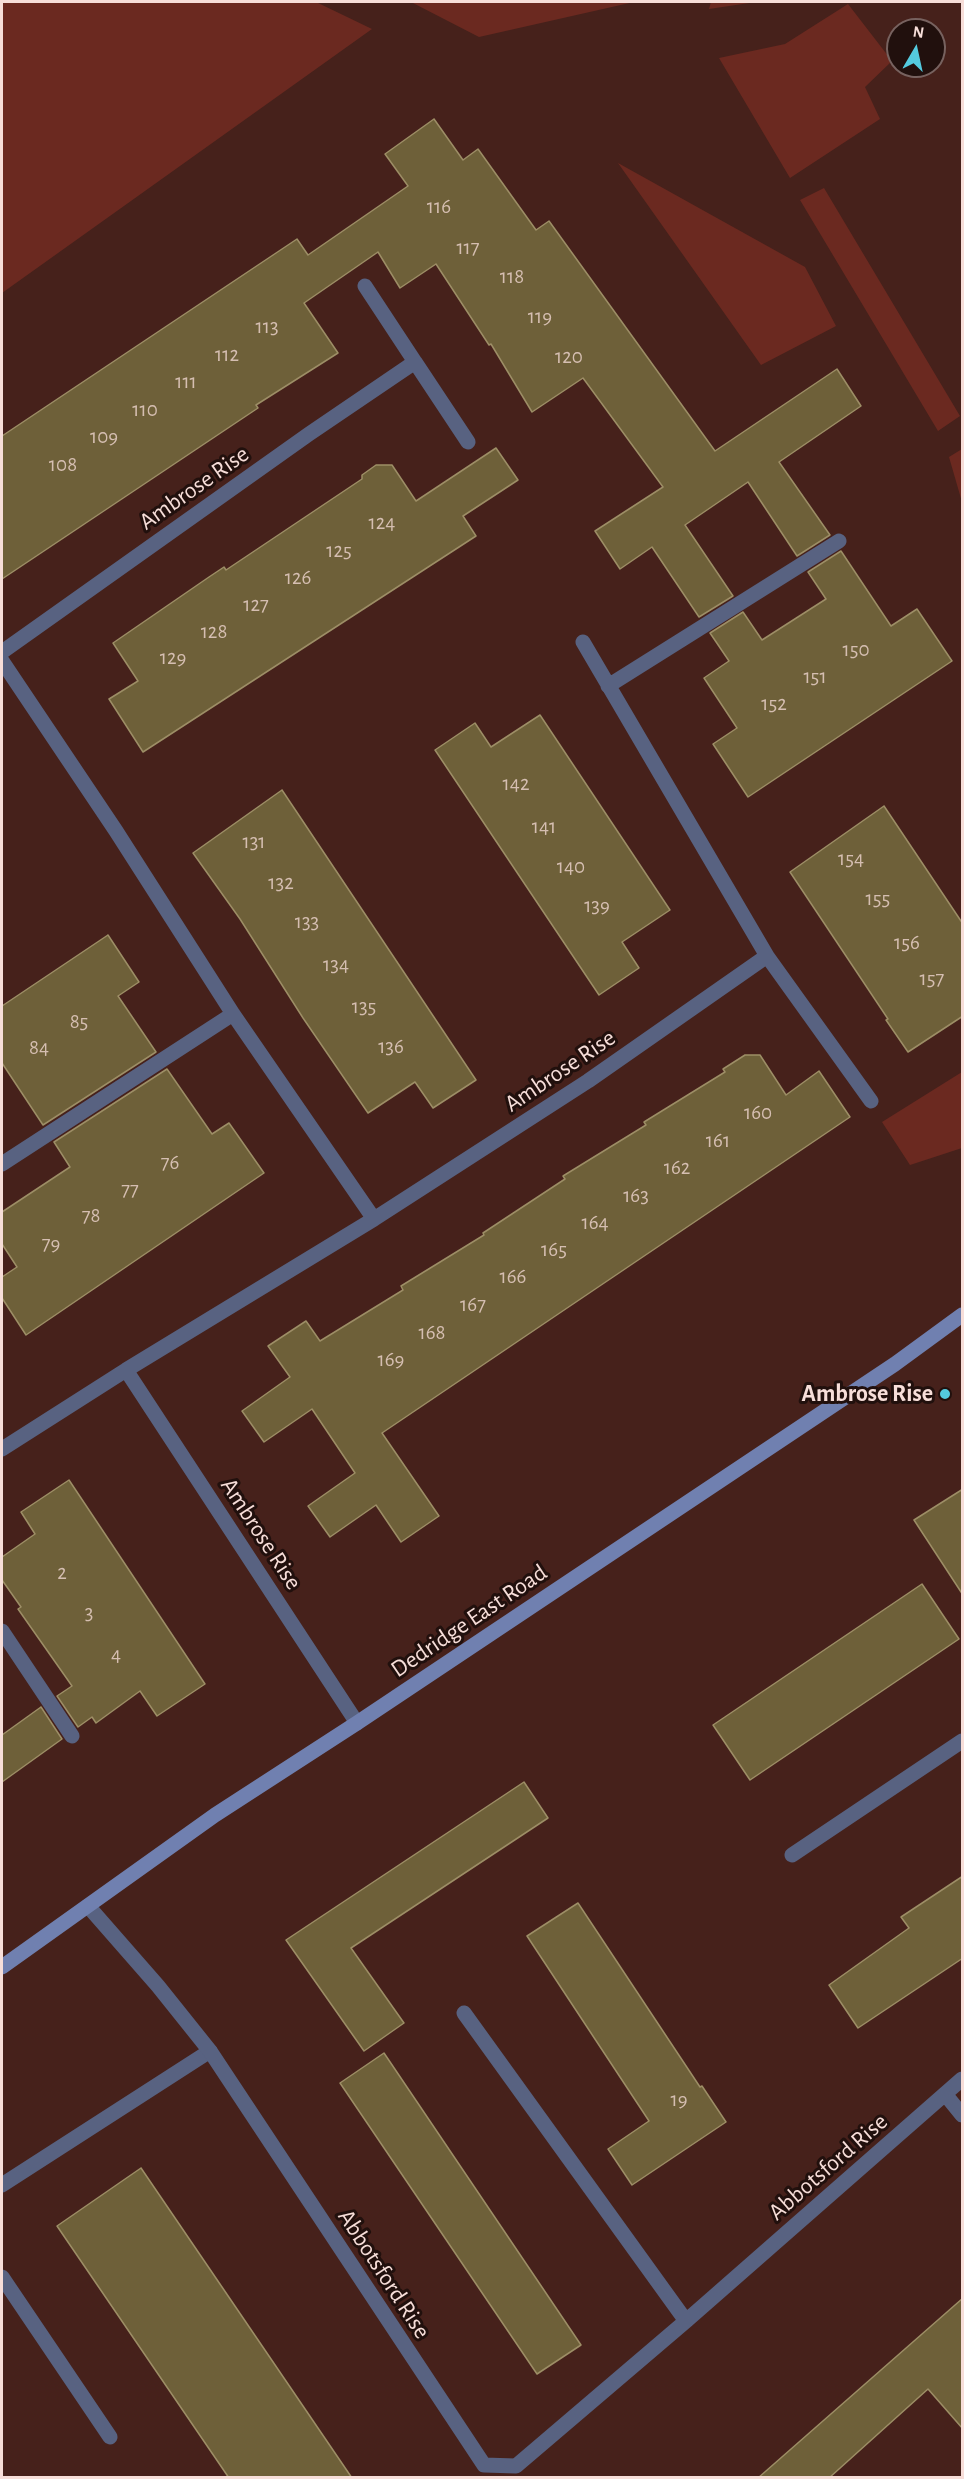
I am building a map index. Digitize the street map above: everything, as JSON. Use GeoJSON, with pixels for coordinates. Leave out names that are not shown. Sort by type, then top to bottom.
{"type":"FeatureCollection","features":[{"type":"Feature","properties":{"kind":"street"},"geometry":{"type":"LineString","coordinates":[[365,286],[468,442]]}},
{"type":"Feature","properties":{"kind":"street","name":"Ambrose Rise"},"geometry":{"type":"LineString","coordinates":[[2,652],[309,434],[415,362]]}},
{"type":"Feature","properties":{"kind":"street"},"geometry":{"type":"LineString","coordinates":[[608,686],[839,541]]}},
{"type":"Feature","properties":{"kind":"street"},"geometry":{"type":"LineString","coordinates":[[583,642],[767,956],[871,1101]]}},
{"type":"Feature","properties":{"kind":"street"},"geometry":{"type":"LineString","coordinates":[[2,661],[116,831],[232,1014],[375,1219]]}},
{"type":"Feature","properties":{"kind":"street","name":"Ambrose Rise"},"geometry":{"type":"LineString","coordinates":[[2,1449],[126,1370],[375,1219],[588,1081],[767,956]]}},
{"type":"Feature","properties":{"kind":"street"},"geometry":{"type":"LineString","coordinates":[[2,1164],[232,1014]]}},
{"type":"Feature","properties":{"kind":"street","name":"Dedridge East Road"},"geometry":{"type":"LineString","coordinates":[[2,1967],[215,1815],[357,1723],[895,1364],[963,1315]]}},
{"type":"Feature","properties":{"kind":"street","name":"Ambrose Rise"},"geometry":{"type":"LineString","coordinates":[[126,1370],[357,1723]]}},
{"type":"Feature","properties":{"kind":"street"},"geometry":{"type":"LineString","coordinates":[[2,1631],[72,1736]]}},
{"type":"Feature","properties":{"kind":"street"},"geometry":{"type":"LineString","coordinates":[[792,1855],[963,1741]]}},
{"type":"Feature","properties":{"kind":"street","name":"Abbotsford Rise"},"geometry":{"type":"LineString","coordinates":[[88,1906],[159,1986],[210,2051],[484,2465],[516,2466],[963,2079]]}},
{"type":"Feature","properties":{"kind":"street"},"geometry":{"type":"LineString","coordinates":[[464,2013],[686,2321]]}},
{"type":"Feature","properties":{"kind":"street"},"geometry":{"type":"LineString","coordinates":[[2,2185],[210,2051]]}},
{"type":"Feature","properties":{"kind":"street"},"geometry":{"type":"LineString","coordinates":[[945,2094],[963,2115]]}},
{"type":"Feature","properties":{"kind":"street"},"geometry":{"type":"LineString","coordinates":[[2,2277],[110,2437]]}},
{"type":"Feature","properties":{"kind":"shaded area"},"geometry":{"type":"Polygon","coordinates":[[[2,2],[316,2],[372,29],[2,293],[2,2]]]}},
{"type":"Feature","properties":{"kind":"shaded area"},"geometry":{"type":"Polygon","coordinates":[[[411,2],[634,2],[479,37],[411,2]]]}},
{"type":"Feature","properties":{"kind":"shaded area"},"geometry":{"type":"Polygon","coordinates":[[[711,2],[756,2],[709,9],[711,2]]]}},
{"type":"Feature","properties":{"kind":"shaded area"},"geometry":{"type":"Polygon","coordinates":[[[848,4],[886,53],[886,67],[865,87],[880,119],[790,178],[719,58],[785,44],[848,4]]]}},
{"type":"Feature","properties":{"kind":"shaded area"},"geometry":{"type":"Polygon","coordinates":[[[618,163],[805,267],[836,326],[761,365],[618,163]]]}},
{"type":"Feature","properties":{"kind":"shaded area"},"geometry":{"type":"Polygon","coordinates":[[[824,188],[960,416],[938,431],[800,200],[824,188]]]}},
{"type":"Feature","properties":{"kind":"shaded area"},"geometry":{"type":"Polygon","coordinates":[[[962,449],[962,502],[949,457],[962,449]]]}},
{"type":"Feature","properties":{"kind":"shaded area"},"geometry":{"type":"Polygon","coordinates":[[[962,1072],[962,1148],[910,1165],[882,1122],[962,1072]]]}},
{"type":"Feature","properties":{"kind":"building"},"geometry":{"type":"Polygon","coordinates":[[[434,119],[463,160],[478,149],[536,230],[549,221],[715,451],[837,369],[861,406],[779,462],[830,535],[797,556],[748,482],[685,525],[733,596],[699,617],[652,547],[620,569],[595,531],[663,487],[583,378],[532,412],[491,344],[489,345],[436,264],[400,288],[378,252],[304,303],[338,353],[256,405],[258,408],[2,579],[2,436],[297,239],[308,255],[408,186],[385,154],[434,119]]]}},
{"type":"Feature","properties":{"kind":"building"},"geometry":{"type":"Polygon","coordinates":[[[496,448],[518,480],[463,516],[476,536],[143,752],[109,699],[138,681],[113,643],[224,567],[226,570],[362,479],[362,475],[376,465],[392,465],[416,501],[496,448]]]}},
{"type":"Feature","properties":{"kind":"building"},"geometry":{"type":"Polygon","coordinates":[[[841,551],[891,626],[917,609],[952,661],[748,797],[713,744],[737,728],[704,678],[729,661],[710,633],[743,612],[762,640],[826,599],[808,572],[841,551]]]}},
{"type":"Feature","properties":{"kind":"building"},"geometry":{"type":"Polygon","coordinates":[[[540,715],[670,910],[622,942],[639,968],[599,995],[435,750],[475,723],[491,747],[540,715]]]}},
{"type":"Feature","properties":{"kind":"building"},"geometry":{"type":"Polygon","coordinates":[[[282,790],[476,1080],[433,1108],[415,1082],[368,1113],[303,1018],[240,919],[193,853],[282,790]]]}},
{"type":"Feature","properties":{"kind":"building"},"geometry":{"type":"Polygon","coordinates":[[[884,806],[963,924],[963,1016],[908,1052],[790,872],[884,806]]]}},
{"type":"Feature","properties":{"kind":"building"},"geometry":{"type":"Polygon","coordinates":[[[108,935],[139,982],[118,996],[156,1052],[43,1125],[2,1063],[2,1006],[108,935]]]}},
{"type":"Feature","properties":{"kind":"building"},"geometry":{"type":"Polygon","coordinates":[[[745,1055],[760,1055],[786,1095],[819,1071],[850,1117],[382,1433],[439,1516],[401,1542],[376,1505],[330,1537],[308,1506],[355,1473],[312,1409],[264,1442],[242,1411],[290,1377],[268,1346],[306,1321],[320,1341],[403,1290],[401,1286],[484,1235],[483,1233],[565,1179],[563,1176],[646,1125],[644,1122],[725,1072],[723,1069],[745,1055]]]}},
{"type":"Feature","properties":{"kind":"building"},"geometry":{"type":"Polygon","coordinates":[[[167,1069],[212,1134],[229,1123],[264,1173],[26,1335],[2,1298],[2,1277],[17,1267],[2,1244],[2,1212],[70,1167],[54,1142],[167,1069]]]}},
{"type":"Feature","properties":{"kind":"building"},"geometry":{"type":"Polygon","coordinates":[[[69,1480],[205,1684],[157,1716],[140,1691],[96,1723],[92,1717],[78,1727],[57,1696],[72,1686],[18,1609],[21,1607],[2,1580],[2,1557],[35,1534],[21,1512],[69,1480]]]}},
{"type":"Feature","properties":{"kind":"building"},"geometry":{"type":"Polygon","coordinates":[[[963,1489],[963,1595],[914,1520],[963,1489]]]}},
{"type":"Feature","properties":{"kind":"building"},"geometry":{"type":"Polygon","coordinates":[[[922,1584],[959,1639],[750,1780],[713,1725],[922,1584]]]}},
{"type":"Feature","properties":{"kind":"building"},"geometry":{"type":"Polygon","coordinates":[[[41,1707],[62,1739],[2,1782],[2,1735],[41,1707]]]}},
{"type":"Feature","properties":{"kind":"building"},"geometry":{"type":"Polygon","coordinates":[[[524,1782],[548,1818],[351,1948],[404,2023],[364,2051],[286,1940],[524,1782]]]}},
{"type":"Feature","properties":{"kind":"building"},"geometry":{"type":"Polygon","coordinates":[[[963,1876],[963,1958],[858,2028],[829,1985],[909,1928],[901,1917],[963,1876]]]}},
{"type":"Feature","properties":{"kind":"building"},"geometry":{"type":"Polygon","coordinates":[[[578,1903],[700,2087],[702,2086],[726,2122],[632,2185],[608,2149],[649,2121],[527,1936],[578,1903]]]}},
{"type":"Feature","properties":{"kind":"building"},"geometry":{"type":"Polygon","coordinates":[[[384,2053],[581,2345],[537,2374],[340,2083],[384,2053]]]}},
{"type":"Feature","properties":{"kind":"building"},"geometry":{"type":"Polygon","coordinates":[[[141,2168],[352,2478],[229,2478],[57,2226],[141,2168]]]}},
{"type":"Feature","properties":{"kind":"building"},"geometry":{"type":"Polygon","coordinates":[[[963,2298],[963,2429],[928,2389],[829,2478],[758,2478],[963,2298]]]}},
{"type":"Feature","properties":{"kind":"place","name":"Ambrose Rise"},"geometry":{"type":"Point","coordinates":[945,1394]}}]}
